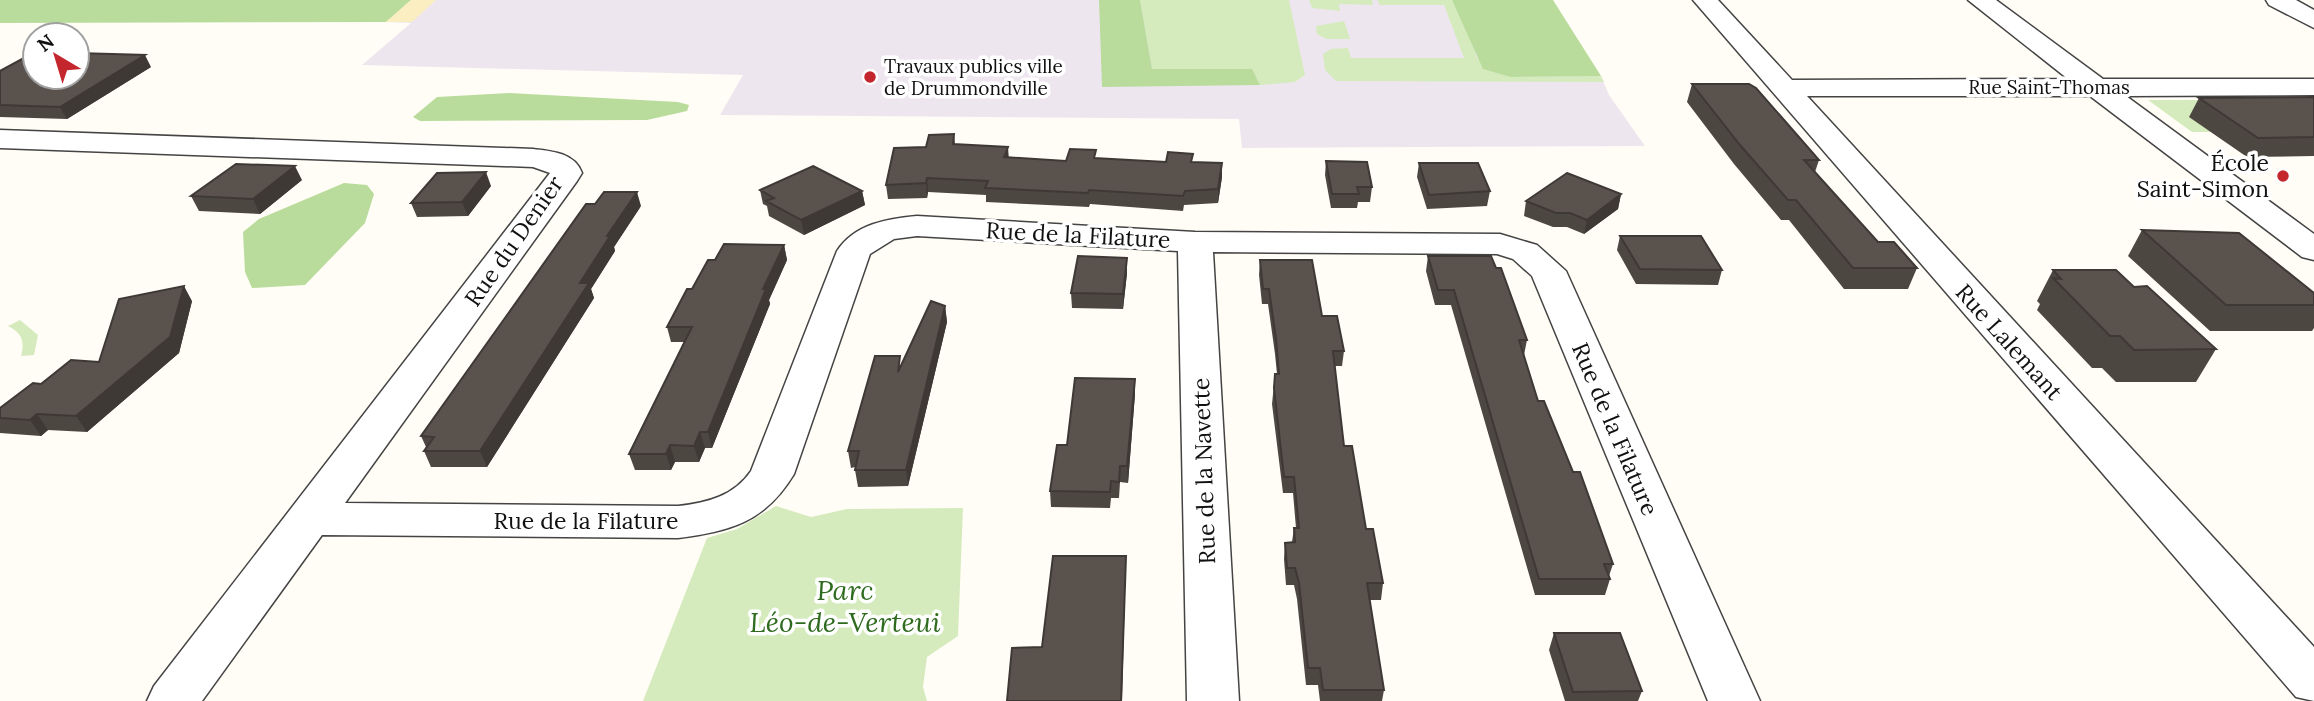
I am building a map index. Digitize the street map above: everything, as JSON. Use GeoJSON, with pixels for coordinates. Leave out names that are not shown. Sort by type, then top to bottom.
{"type":"FeatureCollection","features":[{"type":"Feature","properties":{"kind":"street","name":"Rue Lalemant"},"geometry":{"type":"LineString","coordinates":[[1705,0],[2314,682]]}},
{"type":"Feature","properties":{"kind":"street"},"geometry":{"type":"LineString","coordinates":[[1980,0],[2314,250]]}},
{"type":"Feature","properties":{"kind":"street"},"geometry":{"type":"LineString","coordinates":[[2278,0],[2314,20]]}},
{"type":"Feature","properties":{"kind":"street","name":"Rue Saint-Thomas"},"geometry":{"type":"LineString","coordinates":[[1784,88],[2314,87]]}},
{"type":"Feature","properties":{"kind":"street","name":"Rue du Denier"},"geometry":{"type":"LineString","coordinates":[[0,139],[533,158],[549,160],[564,167],[566,173],[173,701]]}},
{"type":"Feature","properties":{"kind":"street","name":"Rue de la Filature"},"geometry":{"type":"LineString","coordinates":[[310,519],[678,522],[721,515],[754,498],[772,474],[854,251],[866,239],[889,230],[917,226],[1195,242],[1485,243],[1525,252],[1548,271],[1734,701]]}},
{"type":"Feature","properties":{"kind":"street","name":"Rue de la Navette"},"geometry":{"type":"LineString","coordinates":[[1195,242],[1213,701]]}},
{"type":"Feature","properties":{"kind":"shaded area"},"geometry":{"type":"Polygon","coordinates":[[[411,0],[1452,0],[1492,73],[1601,76],[1609,95],[1645,146],[1242,148],[1239,119],[720,115],[743,75],[362,65],[411,23],[386,22],[411,0]]]}},
{"type":"Feature","properties":{"kind":"green space"},"geometry":{"type":"Polygon","coordinates":[[[0,0],[411,0],[386,22],[0,23],[0,0]]]}},
{"type":"Feature","properties":{"kind":"green space"},"geometry":{"type":"Polygon","coordinates":[[[1099,0],[1140,0],[1152,69],[1252,69],[1260,85],[1102,87],[1099,0]]]}},
{"type":"Feature","properties":{"kind":"green space"},"geometry":{"type":"Polygon","coordinates":[[[1140,0],[1289,0],[1305,75],[1295,82],[1260,85],[1251,69],[1152,69],[1140,0]]]}},
{"type":"Feature","properties":{"kind":"green space"},"geometry":{"type":"Polygon","coordinates":[[[1309,0],[1372,0],[1373,5],[1339,4],[1340,11],[1312,8],[1309,0]]]}},
{"type":"Feature","properties":{"kind":"green space"},"geometry":{"type":"Polygon","coordinates":[[[1377,0],[1452,0],[1467,28],[1477,58],[1511,77],[1601,76],[1604,82],[1336,81],[1325,70],[1323,54],[1331,49],[1348,48],[1351,58],[1464,58],[1444,5],[1380,5],[1377,0]]]}},
{"type":"Feature","properties":{"kind":"green space"},"geometry":{"type":"Polygon","coordinates":[[[1452,0],[1553,0],[1601,76],[1511,77],[1483,69],[1452,0]]]}},
{"type":"Feature","properties":{"kind":"green space"},"geometry":{"type":"Polygon","coordinates":[[[1344,21],[1350,39],[1326,39],[1317,34],[1316,26],[1344,21]]]}},
{"type":"Feature","properties":{"kind":"green space"},"geometry":{"type":"Polygon","coordinates":[[[509,93],[678,102],[689,105],[687,111],[647,120],[420,121],[413,117],[437,97],[509,93]]]}},
{"type":"Feature","properties":{"kind":"green space"},"geometry":{"type":"Polygon","coordinates":[[[2148,100],[2233,100],[2190,117],[2211,132],[2192,132],[2148,100]]]}},
{"type":"Feature","properties":{"kind":"green space"},"geometry":{"type":"Polygon","coordinates":[[[344,183],[367,185],[374,194],[365,223],[305,285],[252,288],[245,272],[243,232],[259,219],[344,183]]]}},
{"type":"Feature","properties":{"kind":"green space"},"geometry":{"type":"Polygon","coordinates":[[[20,320],[38,335],[34,355],[21,356],[21,338],[8,326],[20,320]]]}},
{"type":"Feature","properties":{"kind":"green space","name":"Parc Léo-de-Verteui"},"geometry":{"type":"Polygon","coordinates":[[[776,506],[811,517],[847,509],[963,508],[958,636],[927,657],[923,687],[927,701],[643,701],[707,538],[737,529],[776,506]]]}},
{"type":"Feature","properties":{"kind":"sand"},"geometry":{"type":"Polygon","coordinates":[[[411,0],[436,0],[412,22],[386,22],[411,0]]]}},
{"type":"Feature","properties":{"kind":"building"},"geometry":{"type":"Polygon","coordinates":[[[91,53],[145,55],[91,88],[91,53]]]}},
{"type":"Feature","properties":{"kind":"building"},"geometry":{"type":"Polygon","coordinates":[[[21,60],[21,91],[86,91],[60,107],[0,105],[0,71],[21,60]]]}},
{"type":"Feature","properties":{"kind":"building"},"geometry":{"type":"Polygon","coordinates":[[[1692,84],[1749,84],[1756,88],[1819,160],[1804,160],[1878,242],[1894,242],[1917,268],[1853,268],[1796,200],[1788,200],[1692,84]]]}},
{"type":"Feature","properties":{"kind":"building"},"geometry":{"type":"Polygon","coordinates":[[[2314,97],[2314,137],[2258,138],[2199,98],[2314,97]]]}},
{"type":"Feature","properties":{"kind":"building"},"geometry":{"type":"Polygon","coordinates":[[[954,134],[953,144],[1008,147],[1004,157],[1066,161],[1070,149],[1096,150],[1094,158],[1166,162],[1168,152],[1193,154],[1191,162],[1222,163],[1218,189],[1185,191],[1183,196],[1089,190],[1088,193],[985,188],[988,181],[927,178],[926,183],[886,185],[894,148],[926,147],[929,135],[954,134]]]}},
{"type":"Feature","properties":{"kind":"building"},"geometry":{"type":"Polygon","coordinates":[[[1326,161],[1367,162],[1372,187],[1357,187],[1359,194],[1332,194],[1326,161]]]}},
{"type":"Feature","properties":{"kind":"building"},"geometry":{"type":"Polygon","coordinates":[[[1419,163],[1478,163],[1490,191],[1429,195],[1419,163]]]}},
{"type":"Feature","properties":{"kind":"building"},"geometry":{"type":"Polygon","coordinates":[[[236,164],[295,166],[253,199],[191,196],[236,164]]]}},
{"type":"Feature","properties":{"kind":"building"},"geometry":{"type":"Polygon","coordinates":[[[813,166],[862,191],[801,220],[766,201],[774,198],[760,190],[813,166]]]}},
{"type":"Feature","properties":{"kind":"building"},"geometry":{"type":"Polygon","coordinates":[[[486,172],[462,202],[411,203],[437,173],[486,172]]]}},
{"type":"Feature","properties":{"kind":"building"},"geometry":{"type":"Polygon","coordinates":[[[1567,173],[1621,194],[1587,220],[1570,213],[1556,213],[1526,201],[1567,173]]]}},
{"type":"Feature","properties":{"kind":"building"},"geometry":{"type":"Polygon","coordinates":[[[604,192],[637,192],[580,283],[589,283],[480,451],[424,451],[434,437],[421,436],[586,204],[595,204],[604,192]]]}},
{"type":"Feature","properties":{"kind":"building"},"geometry":{"type":"Polygon","coordinates":[[[2142,230],[2239,233],[2314,293],[2314,305],[2226,305],[2142,230]]]}},
{"type":"Feature","properties":{"kind":"building"},"geometry":{"type":"Polygon","coordinates":[[[1620,236],[1701,236],[1722,270],[1640,269],[1620,236]]]}},
{"type":"Feature","properties":{"kind":"building"},"geometry":{"type":"Polygon","coordinates":[[[724,244],[784,245],[763,289],[766,289],[708,432],[700,432],[694,446],[670,445],[666,454],[629,454],[692,327],[667,327],[687,289],[692,289],[708,260],[715,260],[724,244]]]}},
{"type":"Feature","properties":{"kind":"building"},"geometry":{"type":"Polygon","coordinates":[[[1078,256],[1127,258],[1123,294],[1071,293],[1078,256]]]}},
{"type":"Feature","properties":{"kind":"building"},"geometry":{"type":"Polygon","coordinates":[[[1428,256],[1491,256],[1496,268],[1501,268],[1527,340],[1519,340],[1538,401],[1544,401],[1573,472],[1580,472],[1613,564],[1604,564],[1610,579],[1539,579],[1454,290],[1438,290],[1428,256]]]}},
{"type":"Feature","properties":{"kind":"building"},"geometry":{"type":"Polygon","coordinates":[[[1260,260],[1312,260],[1322,316],[1337,316],[1344,351],[1333,351],[1344,446],[1352,446],[1366,529],[1373,529],[1383,583],[1367,583],[1384,690],[1323,690],[1320,668],[1308,668],[1299,583],[1295,568],[1287,568],[1285,543],[1295,542],[1294,528],[1299,528],[1294,477],[1284,477],[1274,388],[1275,374],[1279,374],[1276,339],[1269,289],[1263,289],[1260,260]]]}},
{"type":"Feature","properties":{"kind":"building"},"geometry":{"type":"Polygon","coordinates":[[[2053,270],[2116,270],[2134,287],[2147,286],[2216,349],[2134,350],[2120,336],[2110,336],[2053,278],[2061,279],[2053,270]]]}},
{"type":"Feature","properties":{"kind":"building"},"geometry":{"type":"Polygon","coordinates":[[[184,286],[170,337],[76,416],[37,414],[30,420],[0,418],[0,408],[33,383],[41,384],[71,360],[99,362],[119,299],[184,286]]]}},
{"type":"Feature","properties":{"kind":"building"},"geometry":{"type":"Polygon","coordinates":[[[931,301],[945,306],[906,470],[855,470],[859,451],[848,451],[875,356],[900,356],[898,372],[931,301]]]}},
{"type":"Feature","properties":{"kind":"building"},"geometry":{"type":"Polygon","coordinates":[[[1075,378],[1135,379],[1127,466],[1120,466],[1119,482],[1111,481],[1110,492],[1050,491],[1057,445],[1067,445],[1075,378]]]}},
{"type":"Feature","properties":{"kind":"building"},"geometry":{"type":"Polygon","coordinates":[[[1053,556],[1126,556],[1121,701],[1007,701],[1012,648],[1042,647],[1053,556]]]}},
{"type":"Feature","properties":{"kind":"building"},"geometry":{"type":"Polygon","coordinates":[[[1554,633],[1620,633],[1642,691],[1573,692],[1554,633]]]}},
{"type":"Feature","properties":{"kind":"place","name":"Travaux publics ville de Drummondville"},"geometry":{"type":"Point","coordinates":[870,77]}},
{"type":"Feature","properties":{"kind":"place","name":"École Saint-Simon"},"geometry":{"type":"Point","coordinates":[2283,176]}}]}
